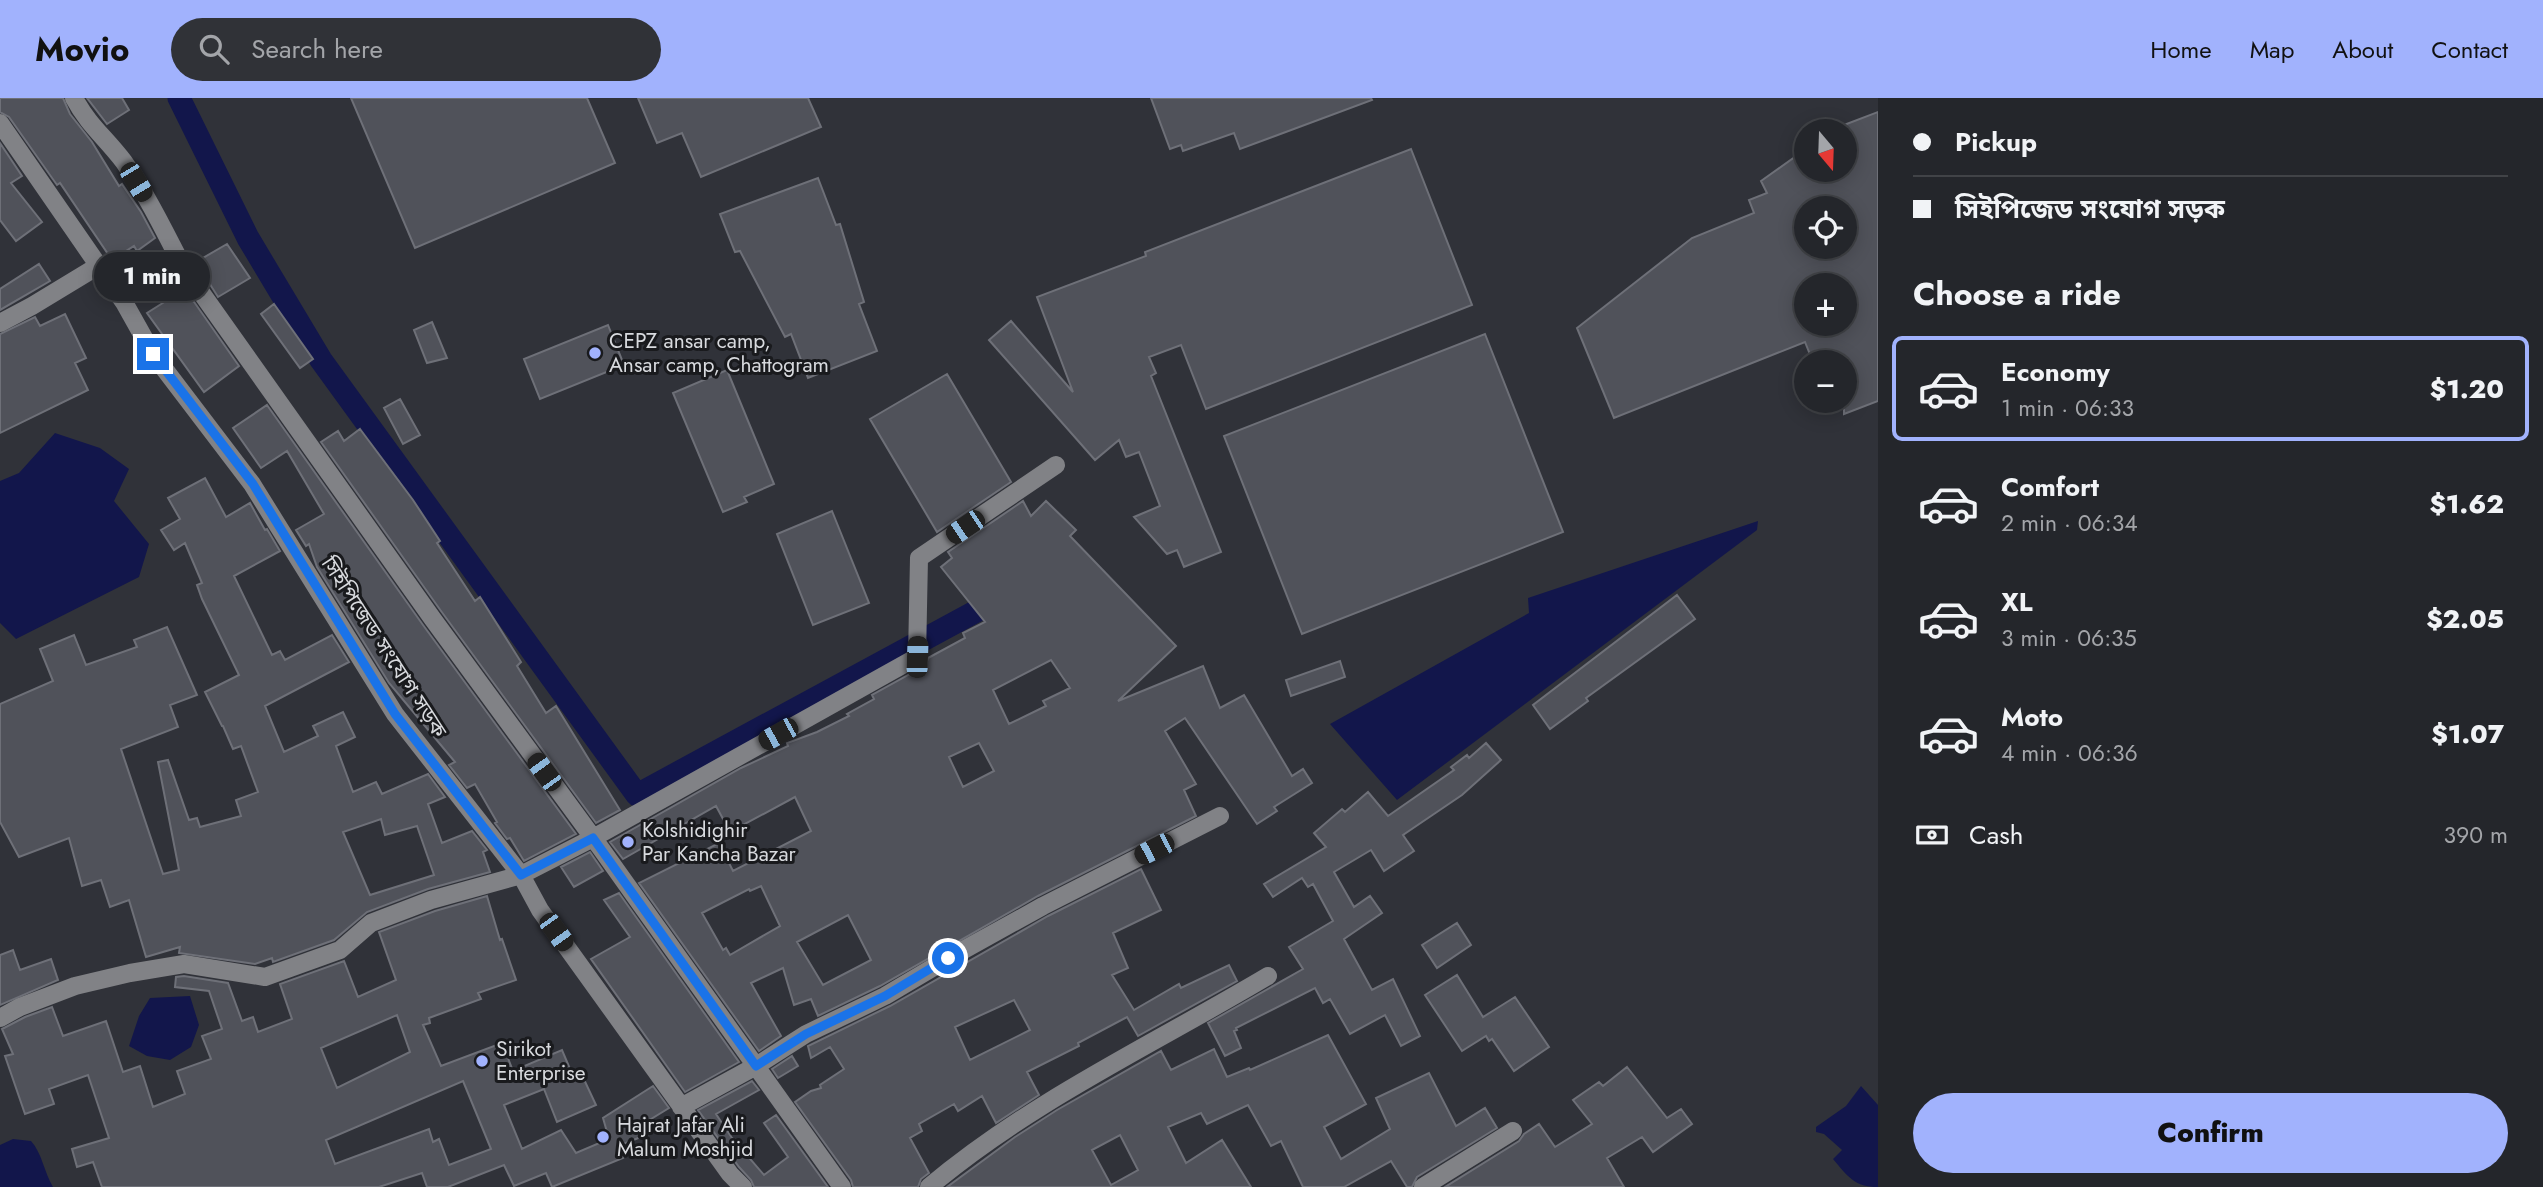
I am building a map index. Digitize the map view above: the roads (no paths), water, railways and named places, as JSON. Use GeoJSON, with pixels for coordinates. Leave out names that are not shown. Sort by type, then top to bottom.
{"type":"FeatureCollection","features":[{"type":"Feature","properties":{"kind":"street"},"geometry":{"type":"LineString","coordinates":[[74,98],[85,119],[124,162],[183,267],[842,1187]]}},
{"type":"Feature","properties":{"kind":"street","name":"সিইপিজেড সংযোগ সড়ক"},"geometry":{"type":"LineString","coordinates":[[0,123],[125,304],[153,354],[253,484],[395,714],[521,875],[540,910],[730,1174],[743,1187]]}},
{"type":"Feature","properties":{"kind":"street"},"geometry":{"type":"LineString","coordinates":[[0,323],[33,306],[98,265]]}},
{"type":"Feature","properties":{"kind":"street"},"geometry":{"type":"LineString","coordinates":[[0,1018],[20,1007],[75,986],[184,964],[265,977],[340,950],[370,923],[431,900],[521,875],[593,838],[917,657],[919,558],[1056,465]]}},
{"type":"Feature","properties":{"kind":"street"},"geometry":{"type":"LineString","coordinates":[[681,1107],[756,1066],[806,1034],[885,996],[1043,906],[1220,816]]}},
{"type":"Feature","properties":{"kind":"street"},"geometry":{"type":"LineString","coordinates":[[929,1187],[963,1158],[1008,1127],[1268,976]]}},
{"type":"Feature","properties":{"kind":"street"},"geometry":{"type":"LineString","coordinates":[[1423,1187],[1513,1131]]}},
{"type":"Feature","properties":{"kind":"waterway"},"geometry":{"type":"LineString","coordinates":[[179,98],[248,238],[321,360],[637,795],[995,601]]}},
{"type":"Feature","properties":{"kind":"place","name":"CEPZ ansar camp, Ansar camp, Chattogram"},"geometry":{"type":"Point","coordinates":[595,353]}},
{"type":"Feature","properties":{"kind":"place","name":"Kolshidighir Par Kancha Bazar"},"geometry":{"type":"Point","coordinates":[628,842]}},
{"type":"Feature","properties":{"kind":"place","name":"Sirikot Enterprise"},"geometry":{"type":"Point","coordinates":[482,1061]}},
{"type":"Feature","properties":{"kind":"place","name":"Hajrat Jafar Ali Malum Moshjid"},"geometry":{"type":"Point","coordinates":[603,1137]}}]}
